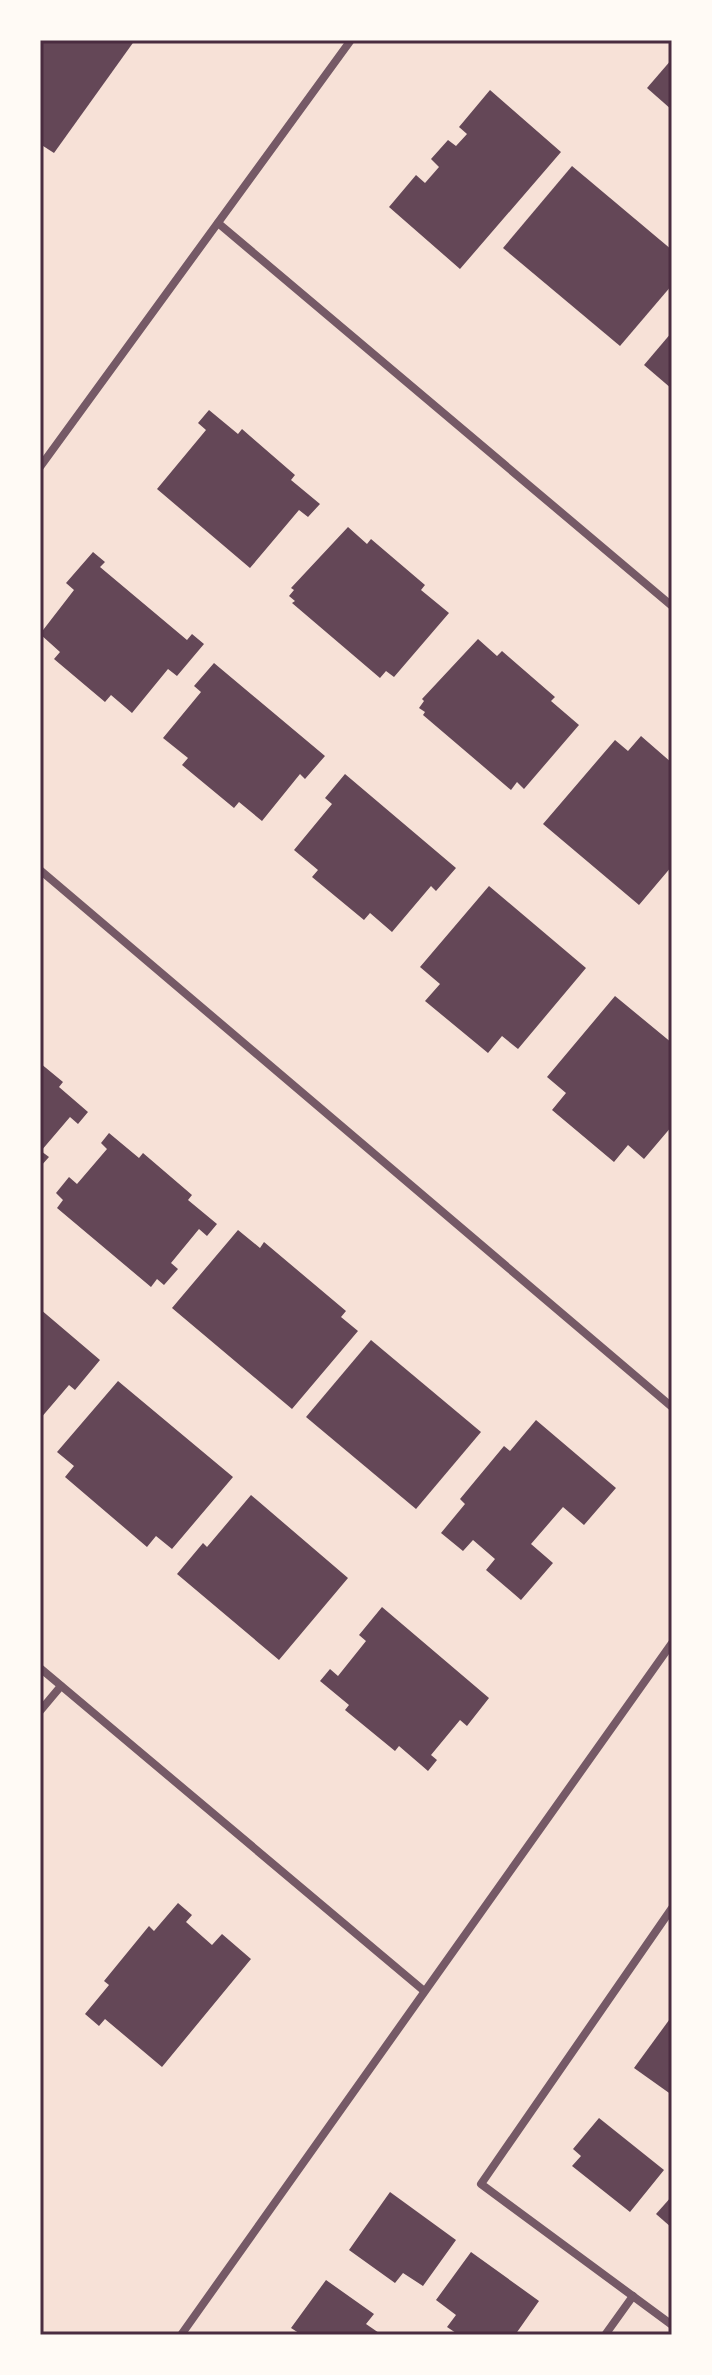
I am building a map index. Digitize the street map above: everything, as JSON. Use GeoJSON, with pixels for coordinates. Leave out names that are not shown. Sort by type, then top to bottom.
{"type":"FeatureCollection","features":[{"type":"Feature","properties":{"kind":"street"},"geometry":{"type":"LineString","coordinates":[[40,467],[351,40]]}},
{"type":"Feature","properties":{"kind":"street"},"geometry":{"type":"LineString","coordinates":[[218,223],[672,606]]}},
{"type":"Feature","properties":{"kind":"street"},"geometry":{"type":"LineString","coordinates":[[40,870],[672,1407]]}},
{"type":"Feature","properties":{"kind":"street"},"geometry":{"type":"LineString","coordinates":[[181,2335],[672,1643]]}},
{"type":"Feature","properties":{"kind":"street"},"geometry":{"type":"LineString","coordinates":[[40,1668],[423,1990]]}},
{"type":"Feature","properties":{"kind":"street"},"geometry":{"type":"LineString","coordinates":[[40,1711],[61,1686]]}},
{"type":"Feature","properties":{"kind":"street"},"geometry":{"type":"LineString","coordinates":[[672,1908],[481,2184],[672,2325]]}},
{"type":"Feature","properties":{"kind":"street"},"geometry":{"type":"LineString","coordinates":[[605,2335],[633,2296]]}},
{"type":"Feature","properties":{"kind":"building"},"geometry":{"type":"Polygon","coordinates":[[[40,40],[135,40],[54,153],[40,144],[40,40]]]}},
{"type":"Feature","properties":{"kind":"building"},"geometry":{"type":"Polygon","coordinates":[[[672,59],[672,110],[647,88],[672,59]]]}},
{"type":"Feature","properties":{"kind":"building"},"geometry":{"type":"Polygon","coordinates":[[[490,90],[561,152],[460,269],[389,207],[416,175],[425,183],[439,167],[431,159],[448,140],[456,146],[467,134],[459,127],[490,90]]]}},
{"type":"Feature","properties":{"kind":"building"},"geometry":{"type":"Polygon","coordinates":[[[572,166],[672,250],[672,285],[620,346],[503,248],[572,166]]]}},
{"type":"Feature","properties":{"kind":"building"},"geometry":{"type":"Polygon","coordinates":[[[672,332],[672,389],[644,365],[672,332]]]}},
{"type":"Feature","properties":{"kind":"building"},"geometry":{"type":"Polygon","coordinates":[[[209,410],[238,434],[242,429],[295,475],[291,480],[320,504],[308,517],[299,510],[250,568],[157,489],[206,430],[198,423],[209,410]]]}},
{"type":"Feature","properties":{"kind":"building"},"geometry":{"type":"Polygon","coordinates":[[[348,527],[367,544],[371,539],[425,585],[421,590],[449,613],[394,677],[386,671],[380,678],[292,603],[295,601],[289,596],[294,590],[291,588],[348,527]]]}},
{"type":"Feature","properties":{"kind":"building"},"geometry":{"type":"Polygon","coordinates":[[[93,552],[105,562],[100,567],[187,640],[192,634],[204,644],[177,676],[168,669],[132,713],[111,695],[105,702],[54,659],[60,652],[40,634],[74,590],[66,583],[93,552]]]}},
{"type":"Feature","properties":{"kind":"building"},"geometry":{"type":"Polygon","coordinates":[[[478,639],[497,656],[502,651],[555,697],[551,701],[579,725],[524,789],[517,782],[511,790],[423,715],[425,712],[419,708],[424,701],[422,699],[478,639]]]}},
{"type":"Feature","properties":{"kind":"building"},"geometry":{"type":"Polygon","coordinates":[[[214,663],[325,756],[305,779],[300,774],[262,821],[239,802],[234,808],[182,765],[188,758],[163,738],[201,692],[194,686],[214,663]]]}},
{"type":"Feature","properties":{"kind":"building"},"geometry":{"type":"Polygon","coordinates":[[[641,736],[672,763],[672,866],[639,905],[543,824],[615,740],[628,751],[641,736]]]}},
{"type":"Feature","properties":{"kind":"building"},"geometry":{"type":"Polygon","coordinates":[[[345,774],[456,868],[436,891],[431,886],[392,932],[370,913],[364,920],[312,877],[318,870],[294,850],[332,804],[325,798],[345,774]]]}},
{"type":"Feature","properties":{"kind":"building"},"geometry":{"type":"Polygon","coordinates":[[[489,886],[586,968],[518,1049],[502,1036],[488,1053],[425,1001],[440,984],[420,967],[489,886]]]}},
{"type":"Feature","properties":{"kind":"building"},"geometry":{"type":"Polygon","coordinates":[[[615,996],[672,1043],[672,1126],[644,1159],[628,1145],[614,1162],[552,1110],[566,1093],[547,1077],[615,996]]]}},
{"type":"Feature","properties":{"kind":"building"},"geometry":{"type":"Polygon","coordinates":[[[40,1063],[63,1082],[59,1087],[88,1112],[78,1124],[70,1117],[41,1151],[49,1157],[40,1167],[40,1063]]]}},
{"type":"Feature","properties":{"kind":"building"},"geometry":{"type":"Polygon","coordinates":[[[109,1133],[139,1158],[143,1153],[192,1195],[188,1200],[217,1224],[207,1236],[199,1229],[171,1263],[178,1269],[164,1285],[157,1279],[151,1287],[57,1208],[63,1200],[56,1193],[69,1177],[77,1184],[107,1149],[101,1143],[109,1133]]]}},
{"type":"Feature","properties":{"kind":"building"},"geometry":{"type":"Polygon","coordinates":[[[238,1230],[260,1248],[264,1242],[346,1311],[341,1317],[358,1331],[292,1409],[172,1308],[238,1230]]]}},
{"type":"Feature","properties":{"kind":"building"},"geometry":{"type":"Polygon","coordinates":[[[40,1309],[100,1360],[75,1390],[69,1385],[40,1419],[40,1309]]]}},
{"type":"Feature","properties":{"kind":"building"},"geometry":{"type":"Polygon","coordinates":[[[371,1340],[481,1432],[416,1509],[306,1417],[371,1340]]]}},
{"type":"Feature","properties":{"kind":"building"},"geometry":{"type":"Polygon","coordinates":[[[118,1381],[233,1477],[172,1549],[156,1536],[147,1547],[65,1477],[74,1466],[57,1452],[118,1381]]]}},
{"type":"Feature","properties":{"kind":"building"},"geometry":{"type":"Polygon","coordinates":[[[536,1420],[616,1488],[584,1525],[563,1507],[531,1544],[553,1563],[521,1600],[486,1570],[495,1559],[473,1540],[463,1551],[441,1533],[465,1504],[460,1499],[504,1446],[510,1451],[536,1420]]]}},
{"type":"Feature","properties":{"kind":"building"},"geometry":{"type":"Polygon","coordinates":[[[251,1495],[348,1578],[279,1660],[177,1574],[203,1543],[207,1547],[251,1495]]]}},
{"type":"Feature","properties":{"kind":"building"},"geometry":{"type":"Polygon","coordinates":[[[382,1607],[489,1698],[467,1726],[460,1720],[431,1755],[437,1760],[428,1771],[399,1746],[395,1751],[345,1710],[349,1705],[320,1681],[330,1669],[338,1676],[366,1641],[359,1635],[382,1607]]]}},
{"type":"Feature","properties":{"kind":"building"},"geometry":{"type":"Polygon","coordinates":[[[178,1903],[192,1915],[186,1922],[212,1945],[222,1934],[251,1959],[162,2067],[105,2019],[99,2026],[85,2014],[109,1985],[104,1981],[149,1926],[154,1931],[178,1903]]]}},
{"type":"Feature","properties":{"kind":"building"},"geometry":{"type":"Polygon","coordinates":[[[672,2016],[672,2095],[634,2068],[672,2016]]]}},
{"type":"Feature","properties":{"kind":"building"},"geometry":{"type":"Polygon","coordinates":[[[599,2118],[664,2170],[630,2212],[572,2166],[581,2156],[573,2149],[599,2118]]]}},
{"type":"Feature","properties":{"kind":"building"},"geometry":{"type":"Polygon","coordinates":[[[390,2192],[456,2240],[423,2286],[403,2273],[395,2283],[349,2250],[390,2192]]]}},
{"type":"Feature","properties":{"kind":"building"},"geometry":{"type":"Polygon","coordinates":[[[672,2196],[672,2228],[656,2214],[672,2196]]]}},
{"type":"Feature","properties":{"kind":"building"},"geometry":{"type":"Polygon","coordinates":[[[471,2252],[539,2301],[515,2335],[459,2335],[447,2327],[456,2315],[436,2300],[471,2252]]]}},
{"type":"Feature","properties":{"kind":"building"},"geometry":{"type":"Polygon","coordinates":[[[326,2280],[374,2314],[366,2324],[382,2335],[302,2335],[291,2328],[326,2280]]]}}]}
